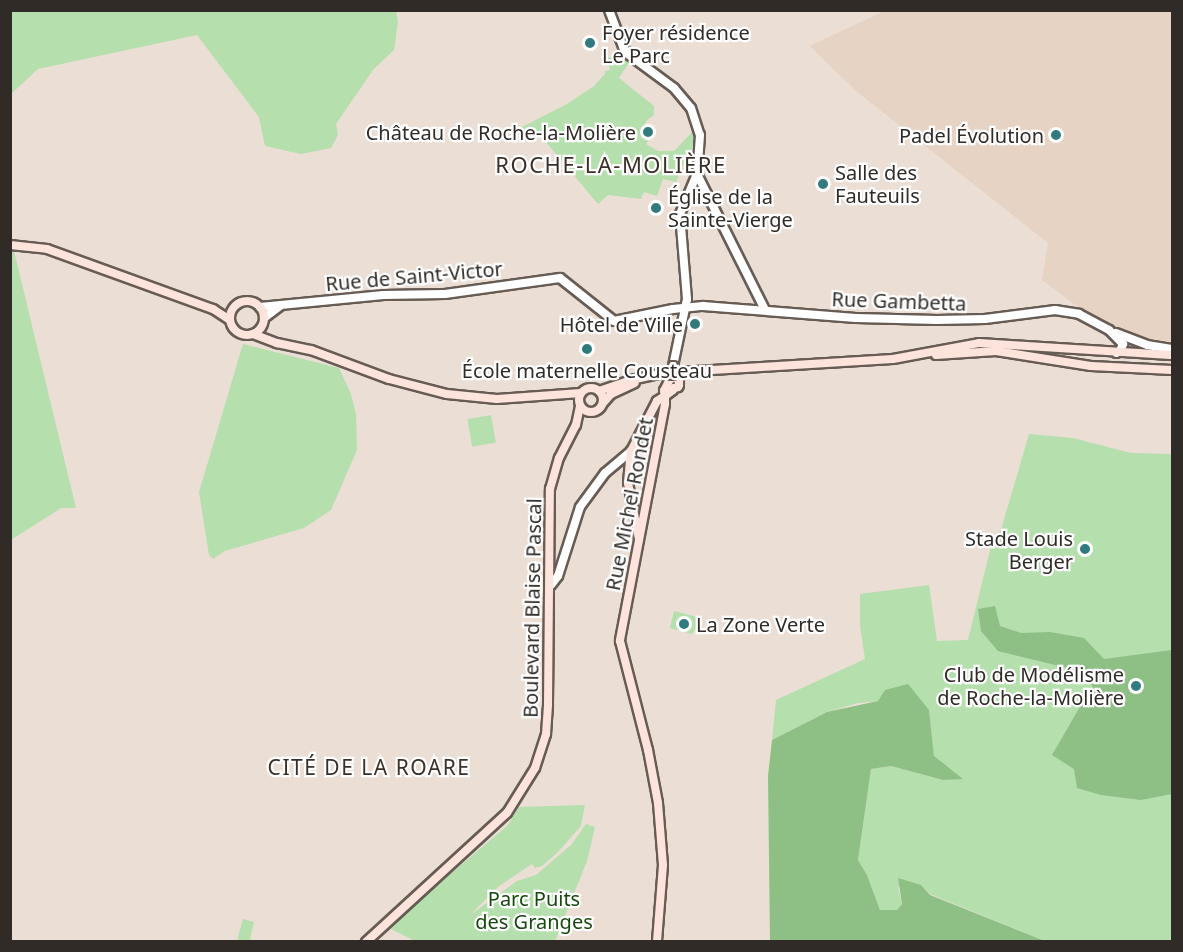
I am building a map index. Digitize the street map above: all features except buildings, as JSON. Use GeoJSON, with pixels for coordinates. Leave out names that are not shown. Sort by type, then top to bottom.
{"type":"FeatureCollection","features":[{"type":"Feature","properties":{"kind":"main road"},"geometry":{"type":"LineString","coordinates":[[10,244],[47,249],[213,309],[230,320],[238,333],[253,334],[271,341],[311,350],[418,388],[475,399],[580,400],[591,412],[598,409],[612,394],[644,378]]}},
{"type":"Feature","properties":{"kind":"main road"},"geometry":{"type":"LineString","coordinates":[[213,309],[235,307],[247,301],[260,307],[271,341]]}},
{"type":"Feature","properties":{"kind":"main road"},"geometry":{"type":"LineString","coordinates":[[230,320],[235,307]]}},
{"type":"Feature","properties":{"kind":"main road"},"geometry":{"type":"LineString","coordinates":[[253,334],[263,321]]}},
{"type":"Feature","properties":{"kind":"main road"},"geometry":{"type":"LineString","coordinates":[[840,364],[893,359],[979,343],[1173,355]]}},
{"type":"Feature","properties":{"kind":"main road"},"geometry":{"type":"LineString","coordinates":[[580,400],[591,388],[599,391],[644,378],[680,371],[866,364],[996,351],[1116,368],[1173,368]]}},
{"type":"Feature","properties":{"kind":"main road"},"geometry":{"type":"LineString","coordinates":[[639,539],[628,483],[631,451],[657,401],[665,400],[664,391],[672,383]]}},
{"type":"Feature","properties":{"kind":"main road"},"geometry":{"type":"LineString","coordinates":[[599,391],[603,403]]}},
{"type":"Feature","properties":{"kind":"main road","name":"Boulevard Blaise Pascal"},"geometry":{"type":"LineString","coordinates":[[366,942],[507,813],[535,768],[546,734],[548,704],[551,585],[550,489],[559,458],[576,425],[580,400]]}},
{"type":"Feature","properties":{"kind":"main road","name":"Rue Michel Rondet"},"geometry":{"type":"LineString","coordinates":[[657,942],[663,865],[657,803],[648,750],[620,641],[665,400]]}},
{"type":"Feature","properties":{"kind":"main road","name":"Boulevard Blaise Pascal"},"geometry":{"type":"LineString","coordinates":[[576,425],[591,412]]}},
{"type":"Feature","properties":{"kind":"street"},"geometry":{"type":"LineString","coordinates":[[609,10],[623,47],[674,88],[691,108],[700,135],[698,176],[680,214],[686,270],[685,309],[673,366],[672,383]]}},
{"type":"Feature","properties":{"kind":"street"},"geometry":{"type":"LineString","coordinates":[[698,176],[765,310]]}},
{"type":"Feature","properties":{"kind":"street","name":"Rue Gambetta"},"geometry":{"type":"LineString","coordinates":[[552,278],[567,281],[599,312],[614,321],[673,309],[703,306],[856,318],[937,320],[1068,312],[1147,345],[1173,349]]}},
{"type":"Feature","properties":{"kind":"street","name":"Rue de Saint-Victor"},"geometry":{"type":"LineString","coordinates":[[260,307],[383,295],[445,294],[552,278]]}},
{"type":"Feature","properties":{"kind":"street"},"geometry":{"type":"LineString","coordinates":[[263,321],[280,306]]}},
{"type":"Feature","properties":{"kind":"street"},"geometry":{"type":"LineString","coordinates":[[1108,330],[1123,344],[1120,351],[1116,353]]}},
{"type":"Feature","properties":{"kind":"street"},"geometry":{"type":"LineString","coordinates":[[551,585],[558,576],[580,507],[605,473],[631,451]]}},
{"type":"Feature","properties":{"kind":"shaded area"},"geometry":{"type":"Polygon","coordinates":[[[884,11],[1172,11],[1172,342],[1141,337],[1086,313],[1042,280],[1048,243],[856,91],[810,46],[884,11]]]}},
{"type":"Feature","properties":{"kind":"green space"},"geometry":{"type":"Polygon","coordinates":[[[11,10],[396,10],[398,22],[394,50],[373,70],[336,124],[338,135],[331,148],[301,154],[265,146],[259,117],[197,35],[38,69],[11,94],[11,10]]]}},
{"type":"Feature","properties":{"kind":"green space"},"geometry":{"type":"Polygon","coordinates":[[[621,55],[630,61],[619,78],[654,106],[654,115],[647,120],[641,135],[648,141],[646,144],[658,151],[674,151],[696,128],[693,150],[690,149],[689,153],[692,154],[692,158],[686,157],[676,182],[663,179],[657,196],[644,192],[641,199],[608,195],[598,204],[535,129],[525,133],[522,127],[567,104],[594,86],[605,71],[610,70],[607,58],[621,55]]]}},
{"type":"Feature","properties":{"kind":"green space"},"geometry":{"type":"Polygon","coordinates":[[[14,251],[76,508],[61,508],[11,540],[10,252],[14,251]]]}},
{"type":"Feature","properties":{"kind":"green space"},"geometry":{"type":"Polygon","coordinates":[[[243,344],[339,368],[351,394],[356,414],[357,450],[331,510],[304,528],[225,551],[213,559],[209,555],[199,492],[243,344]]]}},
{"type":"Feature","properties":{"kind":"green space"},"geometry":{"type":"Polygon","coordinates":[[[491,415],[496,443],[472,447],[467,419],[491,415]]]}},
{"type":"Feature","properties":{"kind":"green space"},"geometry":{"type":"Polygon","coordinates":[[[1029,434],[1073,438],[1131,453],[1172,454],[1172,941],[1045,941],[930,894],[921,885],[898,887],[902,904],[897,910],[880,910],[867,875],[858,860],[871,769],[891,766],[943,780],[934,756],[929,710],[878,701],[858,703],[827,712],[772,740],[776,700],[865,659],[860,626],[860,594],[929,585],[937,641],[968,640],[992,542],[1001,530],[1029,434]]]}},
{"type":"Feature","properties":{"kind":"green space"},"geometry":{"type":"Polygon","coordinates":[[[995,606],[1000,626],[1021,633],[1050,632],[1084,638],[1104,659],[1172,650],[1172,794],[1141,800],[1101,795],[1077,788],[1074,769],[1052,755],[1081,705],[1094,689],[1084,672],[998,651],[981,631],[978,609],[995,606]]]}},
{"type":"Feature","properties":{"kind":"green space","name":"La Zone Verte"},"geometry":{"type":"Polygon","coordinates":[[[674,611],[701,618],[692,634],[670,628],[674,611]]]}},
{"type":"Feature","properties":{"kind":"green space"},"geometry":{"type":"Polygon","coordinates":[[[908,684],[929,710],[934,756],[963,779],[943,780],[891,766],[871,769],[858,860],[867,875],[880,910],[897,910],[902,904],[898,878],[921,885],[930,895],[1045,941],[770,941],[768,776],[772,740],[827,712],[878,701],[885,690],[908,684]]]}},
{"type":"Feature","properties":{"kind":"green space","name":"Parc Puits des Granges"},"geometry":{"type":"Polygon","coordinates":[[[585,805],[581,826],[558,852],[542,866],[535,868],[532,864],[499,886],[470,915],[517,881],[536,875],[571,845],[586,824],[595,827],[587,861],[555,941],[415,941],[391,929],[413,906],[508,825],[519,807],[585,805]]]}},
{"type":"Feature","properties":{"kind":"green space"},"geometry":{"type":"Polygon","coordinates":[[[243,919],[254,922],[250,939],[256,941],[237,941],[243,919]]]}},
{"type":"Feature","properties":{"kind":"place","name":"Foyer résidence Le Parc"},"geometry":{"type":"Point","coordinates":[590,43]}},
{"type":"Feature","properties":{"kind":"place","name":"Château de Roche-la-Molière"},"geometry":{"type":"Point","coordinates":[648,132]}},
{"type":"Feature","properties":{"kind":"place","name":"Padel Évolution"},"geometry":{"type":"Point","coordinates":[1056,135]}},
{"type":"Feature","properties":{"kind":"place","name":"Salle des Fauteuils"},"geometry":{"type":"Point","coordinates":[823,184]}},
{"type":"Feature","properties":{"kind":"place","name":"Église de la Sainte-Vierge"},"geometry":{"type":"Point","coordinates":[656,208]}},
{"type":"Feature","properties":{"kind":"place","name":"Hôtel de Ville"},"geometry":{"type":"Point","coordinates":[695,324]}},
{"type":"Feature","properties":{"kind":"place","name":"École maternelle Cousteau"},"geometry":{"type":"Point","coordinates":[587,349]}},
{"type":"Feature","properties":{"kind":"place","name":"Stade Louis Berger"},"geometry":{"type":"Point","coordinates":[1085,549]}},
{"type":"Feature","properties":{"kind":"place","name":"La Zone Verte"},"geometry":{"type":"Point","coordinates":[684,624]}},
{"type":"Feature","properties":{"kind":"place","name":"Club de Modélisme de Roche-la-Molière"},"geometry":{"type":"Point","coordinates":[1136,686]}},
{"type":"Feature","properties":{"kind":"district","name":"ROCHE-LA-MOLIÈRE"},"geometry":{"type":"Point","coordinates":[611,165]}},
{"type":"Feature","properties":{"kind":"district","name":"CITÉ DE LA ROARE"},"geometry":{"type":"Point","coordinates":[369,767]}}]}
